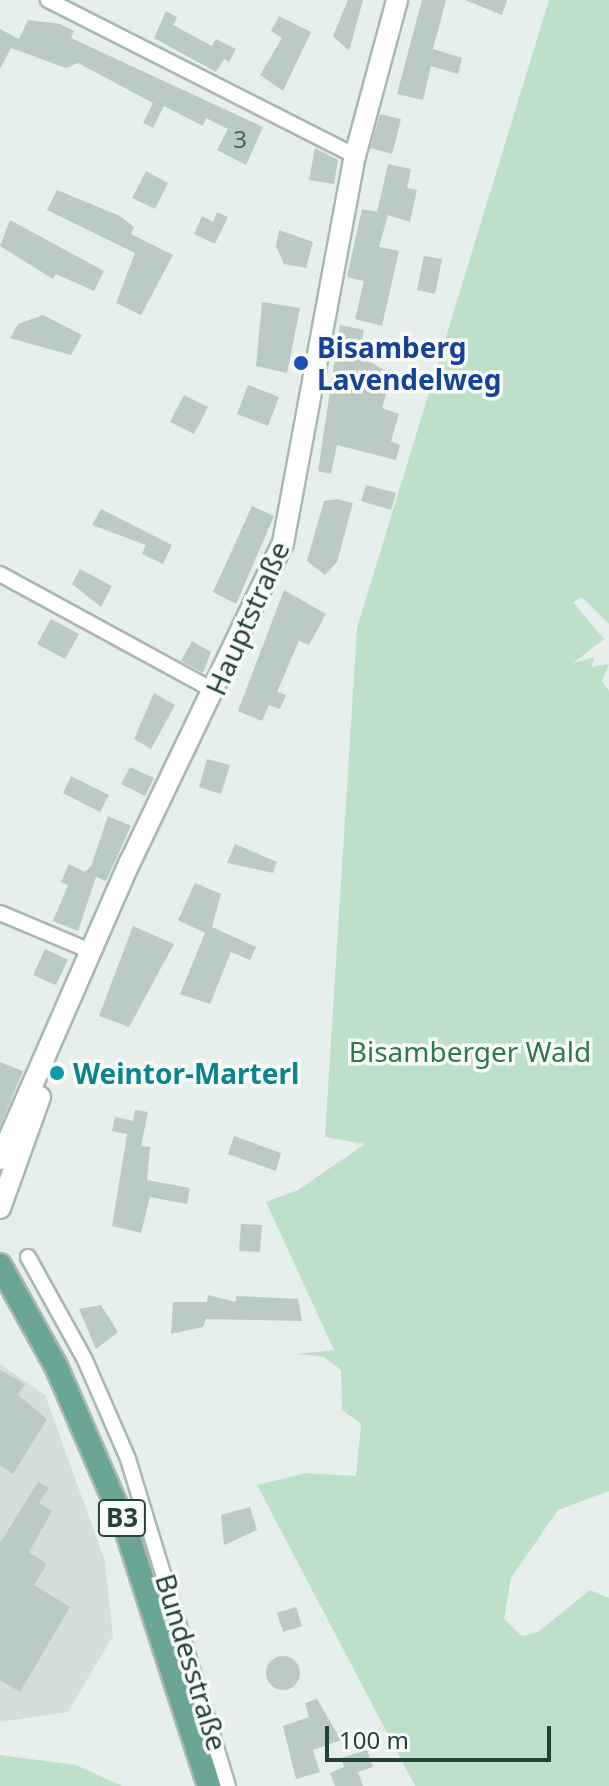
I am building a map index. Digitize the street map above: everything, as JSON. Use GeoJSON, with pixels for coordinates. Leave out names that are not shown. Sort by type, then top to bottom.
{"type":"FeatureCollection","features":[{"type":"Feature","properties":{"kind":"main road","name":"Hauptstraße"},"geometry":{"type":"LineString","coordinates":[[1,1153],[44,1069],[93,952],[283,543],[355,156],[397,0]]}},
{"type":"Feature","properties":{"kind":"main road","name":"Hauptstraße"},"geometry":{"type":"LineString","coordinates":[[0,1208],[44,1069]]}},
{"type":"Feature","properties":{"kind":"main road","name":"B3"},"geometry":{"type":"LineString","coordinates":[[0,1265],[56,1366],[141,1569],[209,1786]]}},
{"type":"Feature","properties":{"kind":"street"},"geometry":{"type":"LineString","coordinates":[[48,0],[355,156]]}},
{"type":"Feature","properties":{"kind":"street"},"geometry":{"type":"LineString","coordinates":[[0,574],[215,691]]}},
{"type":"Feature","properties":{"kind":"street"},"geometry":{"type":"LineString","coordinates":[[0,913],[93,952]]}},
{"type":"Feature","properties":{"kind":"street","name":"Bundesstraße"},"geometry":{"type":"LineString","coordinates":[[28,1257],[85,1360],[142,1498],[228,1786]]}},
{"type":"Feature","properties":{"kind":"street"},"geometry":{"type":"LineString","coordinates":[[56,1366],[85,1360]]}},
{"type":"Feature","properties":{"kind":"shaded area"},"geometry":{"type":"Polygon","coordinates":[[[0,1364],[45,1395],[105,1561],[113,1636],[68,1712],[0,1722],[0,1364]]]}},
{"type":"Feature","properties":{"kind":"green space","name":"Bisamberger Wald"},"geometry":{"type":"Polygon","coordinates":[[[549,0],[609,0],[609,624],[582,597],[573,602],[604,639],[573,663],[595,657],[591,667],[609,664],[602,681],[609,691],[609,1491],[558,1510],[511,1578],[504,1619],[522,1636],[538,1632],[590,1590],[609,1598],[609,1786],[415,1786],[257,1485],[306,1473],[356,1476],[361,1424],[342,1410],[341,1370],[324,1357],[297,1354],[334,1350],[266,1202],[298,1190],[365,1144],[325,1137],[357,628],[549,0]]]}},
{"type":"Feature","properties":{"kind":"green space"},"geometry":{"type":"Polygon","coordinates":[[[0,1755],[76,1765],[122,1786],[0,1786],[0,1755]]]}},
{"type":"Feature","properties":{"kind":"building"},"geometry":{"type":"Polygon","coordinates":[[[348,0],[363,0],[349,51],[333,36],[348,0]]]}},
{"type":"Feature","properties":{"kind":"building"},"geometry":{"type":"Polygon","coordinates":[[[422,0],[446,0],[433,49],[462,58],[458,74],[431,66],[423,100],[397,94],[422,0]]]}},
{"type":"Feature","properties":{"kind":"building"},"geometry":{"type":"Polygon","coordinates":[[[465,0],[507,0],[502,15],[465,0]]]}},
{"type":"Feature","properties":{"kind":"building"},"geometry":{"type":"Polygon","coordinates":[[[166,11],[177,17],[173,25],[212,46],[216,39],[236,49],[229,62],[224,59],[216,72],[154,38],[166,11]]]}},
{"type":"Feature","properties":{"kind":"building"},"geometry":{"type":"Polygon","coordinates":[[[279,16],[311,32],[283,91],[260,75],[282,38],[271,31],[279,16]]]}},
{"type":"Feature","properties":{"kind":"building"},"geometry":{"type":"Polygon","coordinates":[[[28,20],[60,24],[74,31],[71,38],[263,127],[246,165],[217,150],[228,129],[206,118],[203,126],[164,106],[153,128],[143,123],[153,103],[78,63],[66,68],[11,48],[0,69],[0,29],[19,39],[28,20]]]}},
{"type":"Feature","properties":{"kind":"building"},"geometry":{"type":"Polygon","coordinates":[[[380,114],[401,119],[392,154],[370,148],[380,114]]]}},
{"type":"Feature","properties":{"kind":"building"},"geometry":{"type":"Polygon","coordinates":[[[315,148],[338,160],[334,184],[309,180],[315,148]]]}},
{"type":"Feature","properties":{"kind":"building"},"geometry":{"type":"Polygon","coordinates":[[[388,164],[411,169],[407,188],[417,190],[410,222],[388,215],[379,247],[399,251],[382,326],[355,319],[364,281],[347,277],[362,209],[377,212],[388,164]]]}},
{"type":"Feature","properties":{"kind":"building"},"geometry":{"type":"Polygon","coordinates":[[[146,171],[168,183],[155,209],[132,198],[146,171]]]}},
{"type":"Feature","properties":{"kind":"building"},"geometry":{"type":"Polygon","coordinates":[[[57,190],[120,216],[134,227],[131,234],[173,255],[141,315],[116,303],[135,253],[47,210],[57,190]]]}},
{"type":"Feature","properties":{"kind":"building"},"geometry":{"type":"Polygon","coordinates":[[[217,212],[228,217],[215,244],[194,234],[202,216],[213,222],[217,212]]]}},
{"type":"Feature","properties":{"kind":"building"},"geometry":{"type":"Polygon","coordinates":[[[10,220],[104,271],[94,291],[56,274],[53,279],[0,246],[10,220]]]}},
{"type":"Feature","properties":{"kind":"building"},"geometry":{"type":"Polygon","coordinates":[[[279,230],[313,242],[306,268],[284,264],[276,246],[279,230]]]}},
{"type":"Feature","properties":{"kind":"building"},"geometry":{"type":"Polygon","coordinates":[[[424,256],[442,259],[435,294],[417,290],[424,256]]]}},
{"type":"Feature","properties":{"kind":"building"},"geometry":{"type":"Polygon","coordinates":[[[262,302],[300,308],[287,373],[256,366],[262,302]]]}},
{"type":"Feature","properties":{"kind":"building"},"geometry":{"type":"Polygon","coordinates":[[[43,315],[82,335],[71,355],[10,338],[18,324],[43,315]]]}},
{"type":"Feature","properties":{"kind":"building"},"geometry":{"type":"Polygon","coordinates":[[[340,325],[364,330],[359,356],[392,374],[382,408],[399,414],[391,441],[400,445],[396,460],[337,445],[331,474],[318,471],[340,325]]]}},
{"type":"Feature","properties":{"kind":"building"},"geometry":{"type":"Polygon","coordinates":[[[248,385],[279,397],[268,426],[237,414],[248,385]]]}},
{"type":"Feature","properties":{"kind":"building"},"geometry":{"type":"Polygon","coordinates":[[[184,395],[208,407],[194,434],[170,422],[184,395]]]}},
{"type":"Feature","properties":{"kind":"building"},"geometry":{"type":"Polygon","coordinates":[[[366,485],[396,493],[391,510],[361,501],[366,485]]]}},
{"type":"Feature","properties":{"kind":"building"},"geometry":{"type":"Polygon","coordinates":[[[337,499],[353,503],[337,562],[325,575],[307,561],[324,501],[337,499]]]}},
{"type":"Feature","properties":{"kind":"building"},"geometry":{"type":"Polygon","coordinates":[[[252,506],[274,516],[236,604],[213,592],[252,506]]]}},
{"type":"Feature","properties":{"kind":"building"},"geometry":{"type":"Polygon","coordinates":[[[101,509],[172,545],[163,564],[142,554],[146,545],[92,525],[101,509]]]}},
{"type":"Feature","properties":{"kind":"building"},"geometry":{"type":"Polygon","coordinates":[[[80,569],[112,586],[101,607],[72,584],[80,569]]]}},
{"type":"Feature","properties":{"kind":"building"},"geometry":{"type":"Polygon","coordinates":[[[284,590],[326,614],[309,645],[299,641],[277,692],[286,695],[280,709],[269,705],[262,721],[238,711],[284,590]]]}},
{"type":"Feature","properties":{"kind":"building"},"geometry":{"type":"Polygon","coordinates":[[[51,619],[79,634],[65,659],[37,644],[51,619]]]}},
{"type":"Feature","properties":{"kind":"building"},"geometry":{"type":"Polygon","coordinates":[[[192,641],[211,652],[203,673],[181,661],[192,641]]]}},
{"type":"Feature","properties":{"kind":"building"},"geometry":{"type":"Polygon","coordinates":[[[154,693],[175,705],[151,749],[134,739],[154,693]]]}},
{"type":"Feature","properties":{"kind":"building"},"geometry":{"type":"Polygon","coordinates":[[[207,759],[230,765],[221,794],[199,787],[207,759]]]}},
{"type":"Feature","properties":{"kind":"building"},"geometry":{"type":"Polygon","coordinates":[[[130,767],[154,778],[145,796],[121,784],[130,767]]]}},
{"type":"Feature","properties":{"kind":"building"},"geometry":{"type":"Polygon","coordinates":[[[71,776],[109,795],[100,812],[63,793],[71,776]]]}},
{"type":"Feature","properties":{"kind":"building"},"geometry":{"type":"Polygon","coordinates":[[[108,816],[131,826],[106,881],[96,877],[78,931],[53,921],[68,885],[61,882],[69,864],[85,872],[91,866],[108,816]]]}},
{"type":"Feature","properties":{"kind":"building"},"geometry":{"type":"Polygon","coordinates":[[[235,844],[277,862],[273,873],[227,863],[235,844]]]}},
{"type":"Feature","properties":{"kind":"building"},"geometry":{"type":"Polygon","coordinates":[[[195,883],[221,894],[212,927],[256,947],[250,960],[231,952],[210,1004],[180,994],[205,933],[178,920],[195,883]]]}},
{"type":"Feature","properties":{"kind":"building"},"geometry":{"type":"Polygon","coordinates":[[[133,926],[174,944],[129,1027],[99,1016],[133,926]]]}},
{"type":"Feature","properties":{"kind":"building"},"geometry":{"type":"Polygon","coordinates":[[[45,949],[68,960],[56,985],[33,975],[45,949]]]}},
{"type":"Feature","properties":{"kind":"building"},"geometry":{"type":"Polygon","coordinates":[[[0,1062],[23,1071],[0,1127],[0,1062]]]}},
{"type":"Feature","properties":{"kind":"building"},"geometry":{"type":"Polygon","coordinates":[[[135,1110],[148,1112],[141,1146],[150,1147],[147,1180],[190,1188],[187,1204],[150,1197],[141,1233],[112,1226],[127,1134],[112,1131],[115,1117],[133,1121],[135,1110]]]}},
{"type":"Feature","properties":{"kind":"building"},"geometry":{"type":"Polygon","coordinates":[[[234,1136],[281,1153],[276,1171],[228,1154],[234,1136]]]}},
{"type":"Feature","properties":{"kind":"building"},"geometry":{"type":"Polygon","coordinates":[[[241,1224],[262,1225],[260,1252],[239,1251],[241,1224]]]}},
{"type":"Feature","properties":{"kind":"building"},"geometry":{"type":"Polygon","coordinates":[[[208,1295],[236,1302],[236,1296],[298,1299],[302,1321],[206,1319],[203,1327],[171,1334],[173,1302],[207,1302],[208,1295]]]}},
{"type":"Feature","properties":{"kind":"building"},"geometry":{"type":"Polygon","coordinates":[[[101,1305],[118,1332],[96,1349],[79,1309],[101,1305]]]}},
{"type":"Feature","properties":{"kind":"building"},"geometry":{"type":"Polygon","coordinates":[[[0,1370],[25,1384],[18,1395],[47,1419],[13,1474],[0,1466],[0,1370]]]}},
{"type":"Feature","properties":{"kind":"building"},"geometry":{"type":"Polygon","coordinates":[[[38,1482],[49,1488],[39,1503],[52,1511],[29,1552],[47,1564],[34,1585],[70,1607],[20,1692],[0,1680],[0,1543],[38,1482]]]}},
{"type":"Feature","properties":{"kind":"building"},"geometry":{"type":"Polygon","coordinates":[[[250,1507],[257,1530],[224,1545],[221,1515],[250,1507]]]}},
{"type":"Feature","properties":{"kind":"building"},"geometry":{"type":"Polygon","coordinates":[[[296,1607],[302,1626],[283,1632],[277,1613],[296,1607]]]}},
{"type":"Feature","properties":{"kind":"building"},"geometry":{"type":"Polygon","coordinates":[[[283,1656],[295,1661],[300,1673],[295,1685],[283,1690],[271,1685],[266,1673],[271,1661],[283,1656]]]}},
{"type":"Feature","properties":{"kind":"building"},"geometry":{"type":"Polygon","coordinates":[[[317,1699],[341,1740],[313,1750],[320,1772],[296,1779],[283,1726],[309,1717],[305,1703],[317,1699]]]}},
{"type":"Feature","properties":{"kind":"building"},"geometry":{"type":"Polygon","coordinates":[[[367,1750],[373,1767],[358,1772],[363,1786],[335,1786],[330,1773],[344,1767],[341,1758],[367,1750]]]}},
{"type":"Feature","properties":{"kind":"place","name":"Bisamberg Lavendelweg"},"geometry":{"type":"Point","coordinates":[301,363]}},
{"type":"Feature","properties":{"kind":"place","name":"Weintor-Marterl"},"geometry":{"type":"Point","coordinates":[57,1073]}}]}
